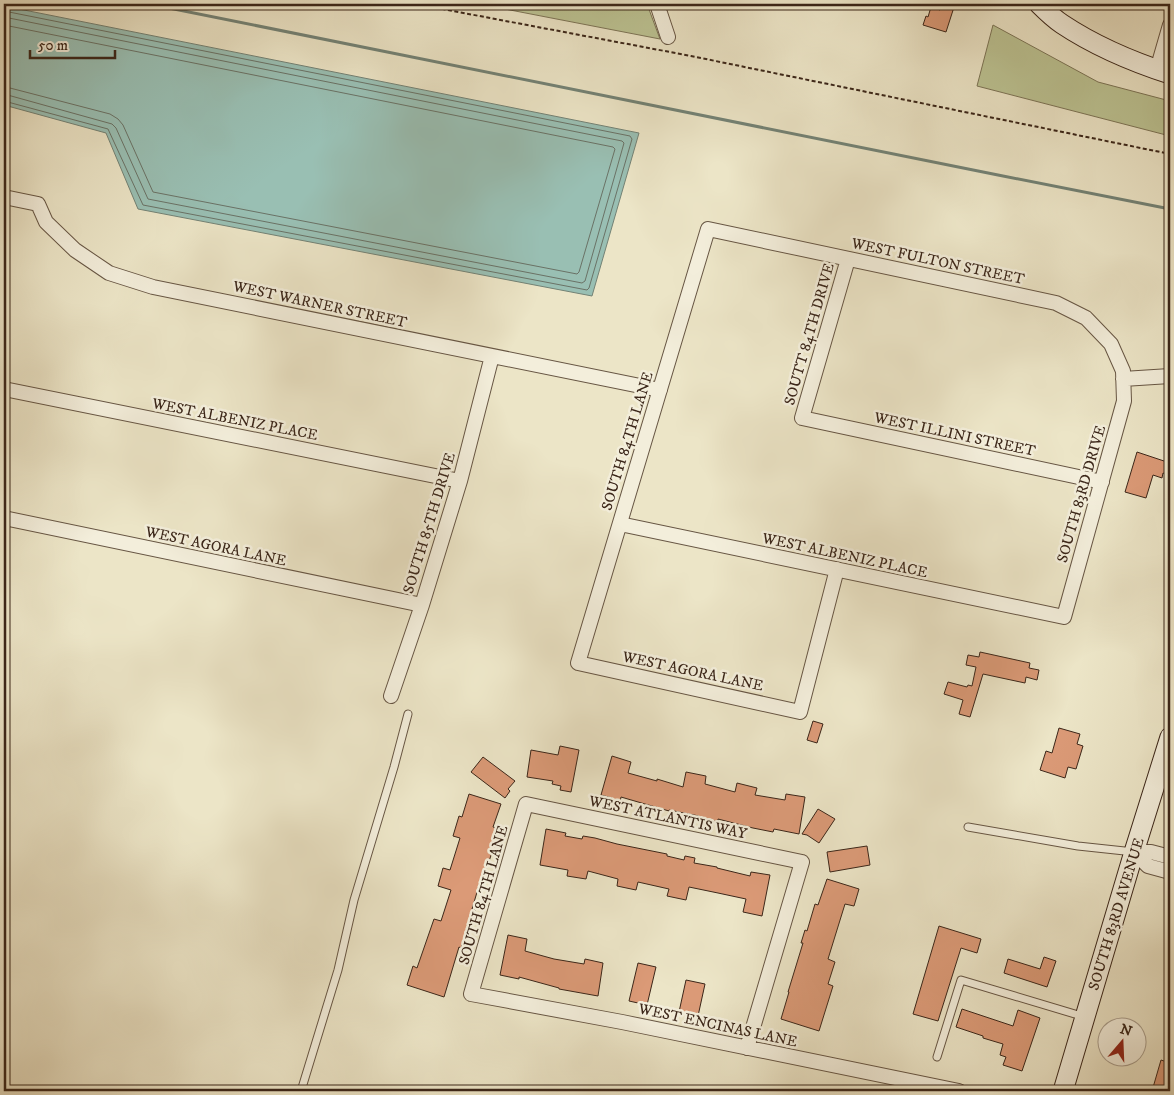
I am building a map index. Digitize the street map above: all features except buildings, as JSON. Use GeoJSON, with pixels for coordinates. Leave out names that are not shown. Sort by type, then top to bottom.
{"type":"FeatureCollection","features":[{"type":"Feature","properties":{"kind":"main road"},"geometry":{"type":"LineString","coordinates":[[1038,4],[1060,23],[1080,35],[1123,57],[1164,72]]}},
{"type":"Feature","properties":{"kind":"main road","name":"SOUTH 83RD AVENUE"},"geometry":{"type":"LineString","coordinates":[[1063,1091],[1170,737]]}},
{"type":"Feature","properties":{"kind":"street"},"geometry":{"type":"LineString","coordinates":[[657,4],[668,37]]}},
{"type":"Feature","properties":{"kind":"street"},"geometry":{"type":"LineString","coordinates":[[1164,72],[1170,25]]}},
{"type":"Feature","properties":{"kind":"street","name":"WEST WARNER STREET"},"geometry":{"type":"LineString","coordinates":[[4,197],[38,204],[46,222],[75,250],[109,273],[153,287],[660,390]]}},
{"type":"Feature","properties":{"kind":"street","name":"WEST FULTON STREET"},"geometry":{"type":"LineString","coordinates":[[708,229],[1056,303],[1086,318],[1111,344],[1123,370],[1123,379]]}},
{"type":"Feature","properties":{"kind":"street","name":"SOUTH 84TH LANE"},"geometry":{"type":"LineString","coordinates":[[578,663],[708,229]]}},
{"type":"Feature","properties":{"kind":"street","name":"SOUTT 84TH DRIVE"},"geometry":{"type":"LineString","coordinates":[[802,418],[848,259]]}},
{"type":"Feature","properties":{"kind":"street","name":"SOUTH 85TH DRIVE"},"geometry":{"type":"LineString","coordinates":[[391,696],[422,605],[460,481],[492,356]]}},
{"type":"Feature","properties":{"kind":"street"},"geometry":{"type":"LineString","coordinates":[[1123,379],[1170,376]]}},
{"type":"Feature","properties":{"kind":"street","name":"SOUTH 83RD DRIVE"},"geometry":{"type":"LineString","coordinates":[[1064,617],[1124,401],[1123,379]]}},
{"type":"Feature","properties":{"kind":"street","name":"WEST ALBENIZ PLACE"},"geometry":{"type":"LineString","coordinates":[[4,389],[460,481]]}},
{"type":"Feature","properties":{"kind":"street","name":"WEST ILLINI STREET"},"geometry":{"type":"LineString","coordinates":[[802,418],[1102,482]]}},
{"type":"Feature","properties":{"kind":"street","name":"WEST AGORA LANE"},"geometry":{"type":"LineString","coordinates":[[4,518],[422,605]]}},
{"type":"Feature","properties":{"kind":"street","name":"WEST ALBENIZ PLACE"},"geometry":{"type":"LineString","coordinates":[[620,524],[1064,617]]}},
{"type":"Feature","properties":{"kind":"street","name":"WEST AGORA LANE"},"geometry":{"type":"LineString","coordinates":[[578,663],[800,712],[837,569]]}},
{"type":"Feature","properties":{"kind":"street","name":"SOUTH 84TH LANE"},"geometry":{"type":"LineString","coordinates":[[470,994],[526,804]]}},
{"type":"Feature","properties":{"kind":"street","name":"WEST ATLANTIS WAY"},"geometry":{"type":"LineString","coordinates":[[526,804],[802,862],[747,1048]]}},
{"type":"Feature","properties":{"kind":"street"},"geometry":{"type":"LineString","coordinates":[[1134,852],[1151,852],[1170,857]]}},
{"type":"Feature","properties":{"kind":"street"},"geometry":{"type":"LineString","coordinates":[[1134,852],[1148,866],[1170,872]]}},
{"type":"Feature","properties":{"kind":"street","name":"WEST ENCINAS LANE"},"geometry":{"type":"LineString","coordinates":[[470,994],[622,1022],[959,1091]]}},
{"type":"Feature","properties":{"kind":"lane"},"geometry":{"type":"LineString","coordinates":[[300,1091],[338,970],[354,900],[408,714]]}},
{"type":"Feature","properties":{"kind":"lane"},"geometry":{"type":"LineString","coordinates":[[968,827],[1078,846],[1134,852]]}},
{"type":"Feature","properties":{"kind":"lane"},"geometry":{"type":"LineString","coordinates":[[937,1057],[961,980],[1085,1017]]}},
{"type":"Feature","properties":{"kind":"path"},"geometry":{"type":"LineString","coordinates":[[416,4],[691,56],[1170,154]]}},
{"type":"Feature","properties":{"kind":"green space"},"geometry":{"type":"Polygon","coordinates":[[[479,4],[647,4],[660,39],[479,4]]]}},
{"type":"Feature","properties":{"kind":"green space"},"geometry":{"type":"Polygon","coordinates":[[[993,25],[1098,82],[1170,101],[1170,136],[977,86],[993,25]]]}},
{"type":"Feature","properties":{"kind":"water"},"geometry":{"type":"Polygon","coordinates":[[[4,6],[639,133],[592,296],[138,209],[106,133],[4,105],[4,6]]]}},
{"type":"Feature","properties":{"kind":"waterway"},"geometry":{"type":"LineString","coordinates":[[149,4],[1170,209]]}}]}
